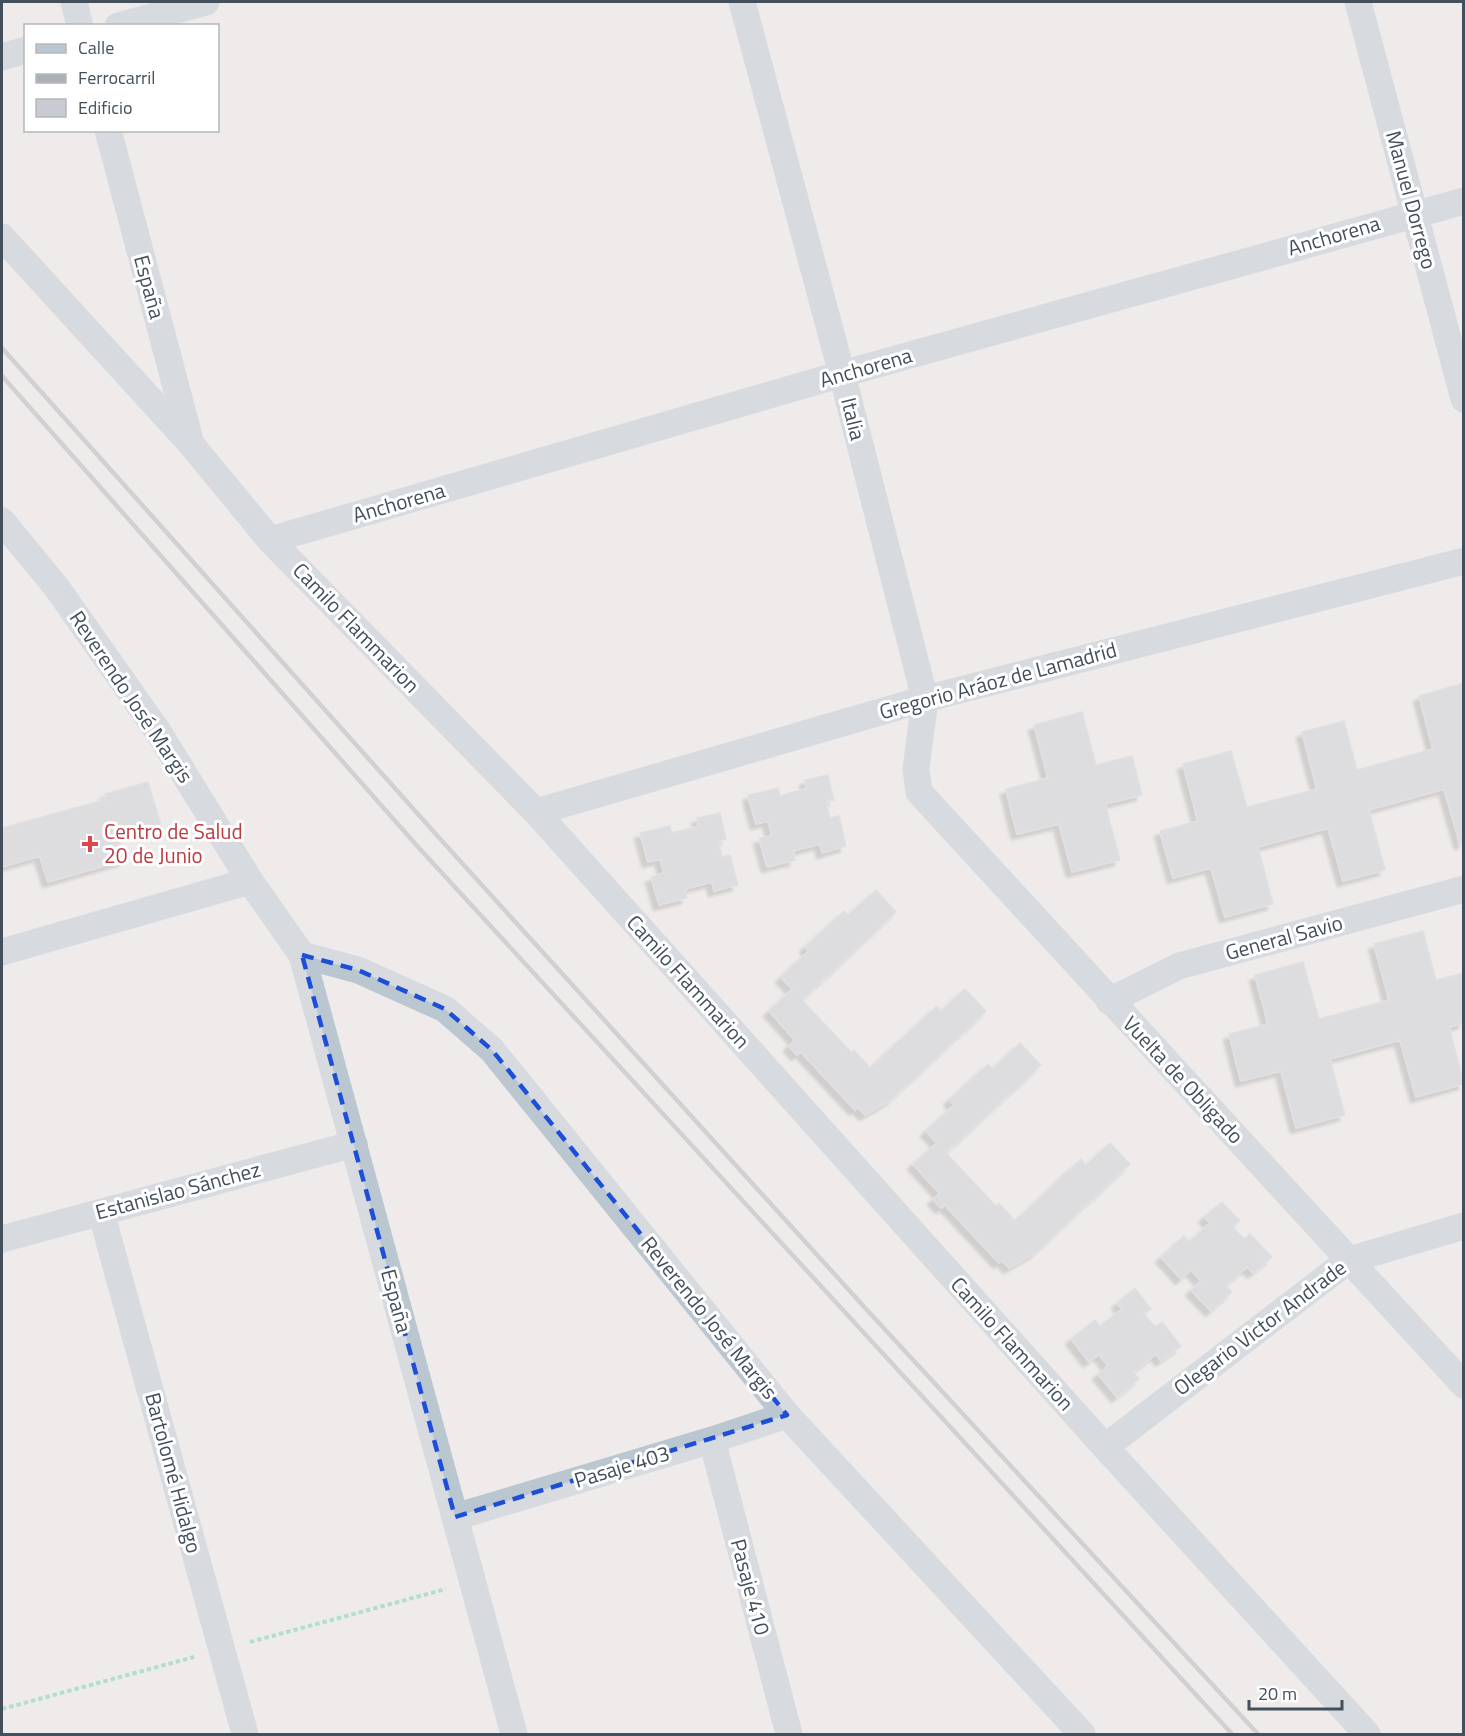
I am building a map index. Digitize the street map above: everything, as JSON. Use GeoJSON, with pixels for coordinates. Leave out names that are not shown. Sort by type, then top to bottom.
{"type":"FeatureCollection","features":[{"type":"Feature","properties":{"kind":"street"},"geometry":{"type":"LineString","coordinates":[[74,2],[80,24]]}},
{"type":"Feature","properties":{"kind":"street"},"geometry":{"type":"LineString","coordinates":[[124,24],[206,2]]}},
{"type":"Feature","properties":{"kind":"street","name":"Italia"},"geometry":{"type":"LineString","coordinates":[[742,2],[926,699],[916,769]]}},
{"type":"Feature","properties":{"kind":"street","name":"Manuel Dorrego"},"geometry":{"type":"LineString","coordinates":[[1358,2],[1464,399]]}},
{"type":"Feature","properties":{"kind":"street"},"geometry":{"type":"LineString","coordinates":[[2,57],[24,51]]}},
{"type":"Feature","properties":{"kind":"street","name":"España"},"geometry":{"type":"LineString","coordinates":[[109,132],[191,444]]}},
{"type":"Feature","properties":{"kind":"street","name":"Anchorena"},"geometry":{"type":"LineString","coordinates":[[270,540],[842,374],[1464,201]]}},
{"type":"Feature","properties":{"kind":"street","name":"Camilo Flammarion"},"geometry":{"type":"LineString","coordinates":[[2,237],[191,444],[270,540],[536,812],[1105,1447],[1367,1734]]}},
{"type":"Feature","properties":{"kind":"street","name":"Reverendo José Margis"},"geometry":{"type":"LineString","coordinates":[[2,521],[57,588],[159,733],[250,881]]}},
{"type":"Feature","properties":{"kind":"street","name":"Gregorio Aráoz de Lamadrid"},"geometry":{"type":"LineString","coordinates":[[536,812],[926,699],[1464,561]]}},
{"type":"Feature","properties":{"kind":"street","name":"Vuelta de Obligado"},"geometry":{"type":"LineString","coordinates":[[916,769],[919,792],[1464,1385]]}},
{"type":"Feature","properties":{"kind":"street"},"geometry":{"type":"LineString","coordinates":[[2,952],[250,881]]}},
{"type":"Feature","properties":{"kind":"street","name":"España"},"geometry":{"type":"LineString","coordinates":[[250,881],[302,955],[514,1734]]}},
{"type":"Feature","properties":{"kind":"street","name":"General Savio"},"geometry":{"type":"LineString","coordinates":[[1109,1000],[1179,966],[1464,889]]}},
{"type":"Feature","properties":{"kind":"street","name":"Reverendo José Margis"},"geometry":{"type":"LineString","coordinates":[[302,955],[358,970],[445,1010],[492,1050],[787,1415],[1082,1734]]}},
{"type":"Feature","properties":{"kind":"street","name":"Estanislao Sánchez"},"geometry":{"type":"LineString","coordinates":[[2,1239],[354,1144]]}},
{"type":"Feature","properties":{"kind":"street","name":"Bartolomé Hidalgo"},"geometry":{"type":"LineString","coordinates":[[101,1212],[245,1734]]}},
{"type":"Feature","properties":{"kind":"street","name":"Olegario Victor Andrade"},"geometry":{"type":"LineString","coordinates":[[1105,1447],[1349,1260],[1464,1226]]}},
{"type":"Feature","properties":{"kind":"street","name":"Pasaje 403"},"geometry":{"type":"LineString","coordinates":[[455,1517],[712,1440],[787,1415]]}},
{"type":"Feature","properties":{"kind":"street","name":"Pasaje 410"},"geometry":{"type":"LineString","coordinates":[[712,1440],[789,1734]]}},
{"type":"Feature","properties":{"kind":"highlighted area"},"geometry":{"type":"Polygon","coordinates":[[[302,955],[358,970],[445,1009],[492,1050],[787,1415],[455,1517],[302,955]]]}},
{"type":"Feature","properties":{"kind":"building"},"geometry":{"type":"Polygon","coordinates":[[[1464,683],[1464,843],[1460,844],[1444,789],[1369,810],[1385,870],[1343,881],[1328,828],[1258,847],[1273,904],[1225,917],[1211,868],[1173,878],[1160,831],[1198,821],[1183,764],[1231,751],[1247,807],[1317,789],[1302,732],[1344,721],[1357,770],[1433,749],[1419,696],[1464,683]]]}},
{"type":"Feature","properties":{"kind":"building"},"geometry":{"type":"Polygon","coordinates":[[[1082,712],[1096,765],[1132,756],[1142,795],[1105,804],[1120,860],[1072,872],[1059,824],[1017,834],[1006,789],[1048,778],[1034,725],[1082,712]]]}},
{"type":"Feature","properties":{"kind":"building"},"geometry":{"type":"Polygon","coordinates":[[[828,775],[834,800],[826,802],[830,818],[839,816],[846,846],[822,853],[820,844],[793,851],[795,860],[767,867],[759,838],[772,836],[768,821],[756,824],[748,795],[778,788],[780,796],[807,788],[805,780],[828,775]]]}},
{"type":"Feature","properties":{"kind":"building"},"geometry":{"type":"Polygon","coordinates":[[[148,782],[161,825],[118,837],[125,860],[48,882],[40,856],[2,867],[2,828],[107,799],[105,794],[148,782]]]}},
{"type":"Feature","properties":{"kind":"building"},"geometry":{"type":"Polygon","coordinates":[[[720,813],[726,839],[718,841],[722,857],[730,855],[738,885],[714,891],[712,882],[685,889],[687,898],[659,905],[651,877],[664,873],[660,859],[648,862],[640,833],[670,826],[672,833],[699,826],[697,818],[720,813]]]}},
{"type":"Feature","properties":{"kind":"building"},"geometry":{"type":"Polygon","coordinates":[[[876,890],[896,912],[802,1000],[852,1053],[854,1050],[870,1068],[937,1006],[941,1011],[965,989],[986,1011],[891,1100],[865,1115],[857,1107],[855,1110],[801,1052],[797,1055],[789,1046],[795,1040],[769,1011],[792,989],[781,977],[809,951],[805,947],[844,911],[848,915],[876,890]]]}},
{"type":"Feature","properties":{"kind":"building"},"geometry":{"type":"Polygon","coordinates":[[[1423,931],[1436,980],[1464,973],[1464,1023],[1449,1027],[1464,1084],[1416,1097],[1400,1040],[1330,1059],[1345,1115],[1296,1128],[1281,1071],[1241,1081],[1229,1034],[1268,1024],[1255,975],[1303,962],[1319,1019],[1389,1000],[1374,944],[1423,931]]]}},
{"type":"Feature","properties":{"kind":"building"},"geometry":{"type":"Polygon","coordinates":[[[1020,1043],[1041,1065],[946,1153],[996,1206],[999,1203],[1015,1221],[1081,1159],[1086,1165],[1110,1143],[1130,1164],[1035,1253],[1009,1268],[1002,1260],[999,1263],[945,1205],[941,1208],[933,1199],[940,1194],[913,1164],[937,1143],[926,1131],[954,1105],[949,1100],[988,1064],[992,1069],[1020,1043]]]}},
{"type":"Feature","properties":{"kind":"building"},"geometry":{"type":"Polygon","coordinates":[[[1222,1202],[1240,1221],[1233,1227],[1244,1239],[1250,1234],[1272,1257],[1253,1273],[1247,1267],[1226,1285],[1232,1292],[1211,1311],[1191,1290],[1201,1281],[1191,1270],[1181,1279],[1161,1257],[1184,1236],[1189,1242],[1210,1223],[1204,1217],[1222,1202]]]}},
{"type":"Feature","properties":{"kind":"building"},"geometry":{"type":"Polygon","coordinates":[[[1135,1288],[1151,1309],[1144,1314],[1155,1327],[1162,1322],[1181,1346],[1161,1361],[1156,1354],[1133,1372],[1139,1379],[1117,1397],[1098,1374],[1108,1366],[1099,1354],[1089,1362],[1071,1339],[1095,1320],[1100,1326],[1122,1309],[1117,1303],[1135,1288]]]}},
{"type":"Feature","properties":{"kind":"railway"},"geometry":{"type":"LineString","coordinates":[[2,348],[442,841],[867,1310],[1258,1734]]}},
{"type":"Feature","properties":{"kind":"railway"},"geometry":{"type":"LineString","coordinates":[[2,376],[419,848],[1232,1734]]}},
{"type":"Feature","properties":{"kind":"place","name":"Centro de Salud 20 de Junio"},"geometry":{"type":"Point","coordinates":[90,844]}}]}
